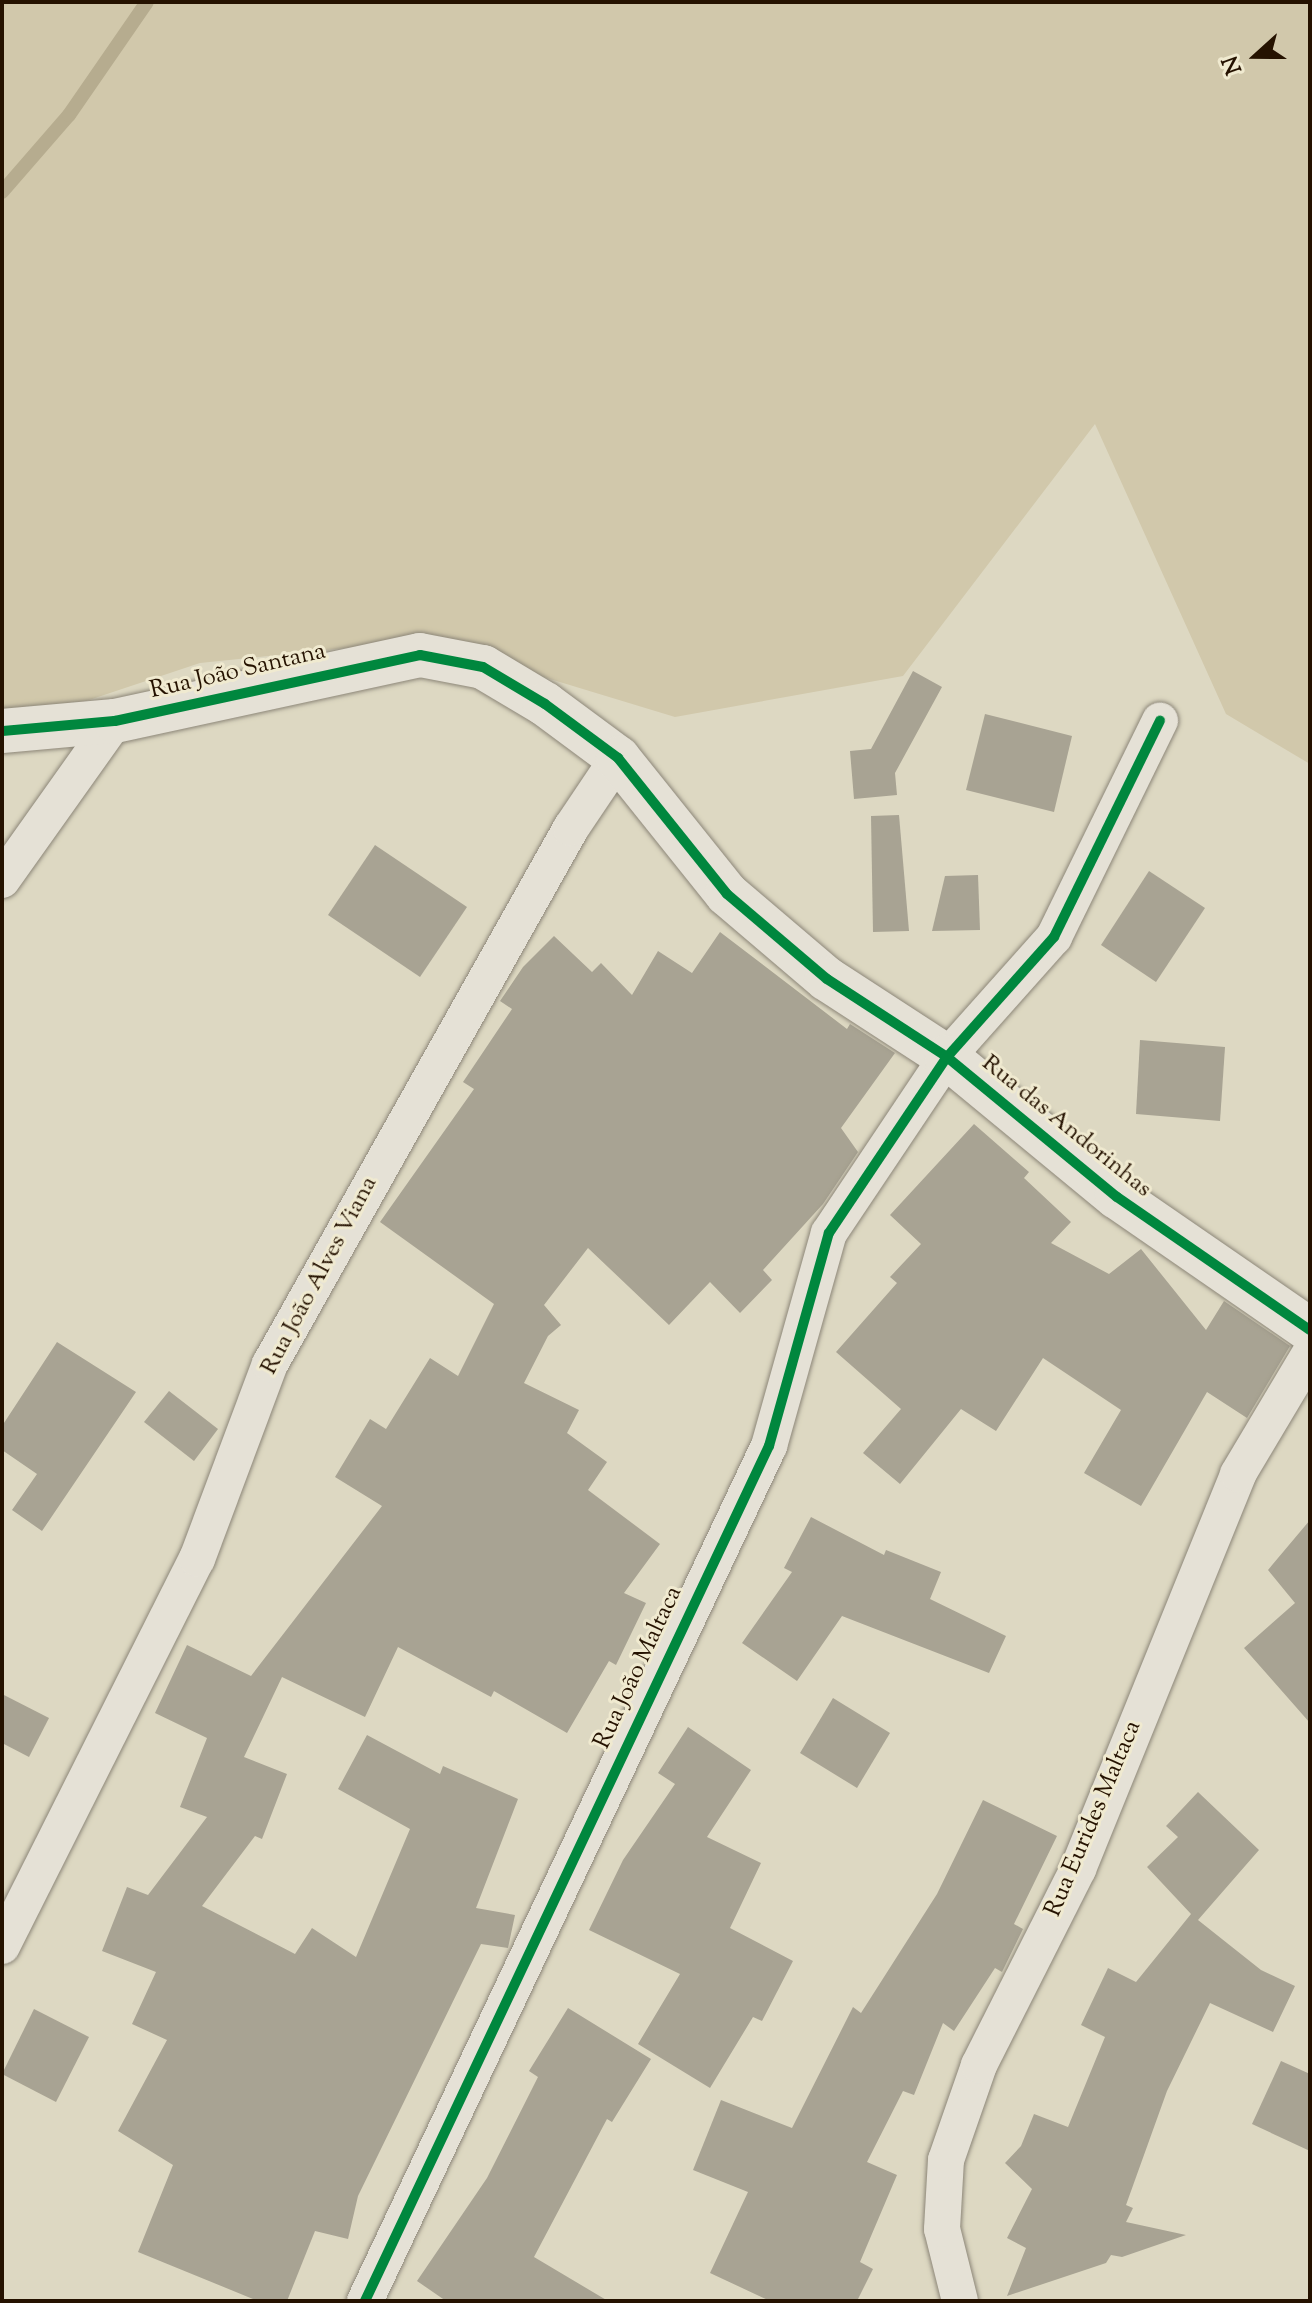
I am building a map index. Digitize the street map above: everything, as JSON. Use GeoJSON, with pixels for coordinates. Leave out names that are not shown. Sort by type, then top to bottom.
{"type":"FeatureCollection","features":[{"type":"Feature","properties":{"kind":"street","name":"Rua João Santana"},"geometry":{"type":"LineString","coordinates":[[2,731],[115,721],[420,655],[483,667]]}},
{"type":"Feature","properties":{"kind":"street","name":"Rua das Andorinhas"},"geometry":{"type":"LineString","coordinates":[[483,667],[545,704],[618,758],[727,894],[827,979],[947,1057],[1117,1197],[1310,1330]]}},
{"type":"Feature","properties":{"kind":"street"},"geometry":{"type":"LineString","coordinates":[[2,880],[115,721]]}},
{"type":"Feature","properties":{"kind":"street","name":"Rua João Maltaca"},"geometry":{"type":"LineString","coordinates":[[365,2301],[769,1446],[829,1233],[947,1057],[1054,937],[1160,721]]}},
{"type":"Feature","properties":{"kind":"street","name":"Rua João Alves Viana"},"geometry":{"type":"LineString","coordinates":[[2,1946],[197,1559],[270,1364],[563,842],[618,758]]}},
{"type":"Feature","properties":{"kind":"street","name":"Rua Eurides Maltaca"},"geometry":{"type":"LineString","coordinates":[[960,2301],[942,2229],[946,2160],[979,2065],[1078,1869],[1238,1474],[1310,1353]]}},
{"type":"Feature","properties":{"kind":"shaded area"},"geometry":{"type":"Polygon","coordinates":[[[2,2],[1310,2],[1310,764],[1226,714],[1095,424],[903,676],[675,717],[422,640],[200,663],[2,729],[2,2]]]}},
{"type":"Feature","properties":{"kind":"building"},"geometry":{"type":"Polygon","coordinates":[[[913,671],[942,687],[895,773],[897,795],[854,799],[850,751],[871,749],[913,671]]]}},
{"type":"Feature","properties":{"kind":"building"},"geometry":{"type":"Polygon","coordinates":[[[985,714],[1072,736],[1054,812],[966,790],[985,714]]]}},
{"type":"Feature","properties":{"kind":"building"},"geometry":{"type":"Polygon","coordinates":[[[899,815],[909,931],[873,932],[871,816],[899,815]]]}},
{"type":"Feature","properties":{"kind":"building"},"geometry":{"type":"Polygon","coordinates":[[[375,845],[467,907],[420,977],[328,915],[375,845]]]}},
{"type":"Feature","properties":{"kind":"building"},"geometry":{"type":"Polygon","coordinates":[[[1149,871],[1205,908],[1156,982],[1101,945],[1149,871]]]}},
{"type":"Feature","properties":{"kind":"building"},"geometry":{"type":"Polygon","coordinates":[[[978,875],[980,930],[932,931],[945,876],[978,875]]]}},
{"type":"Feature","properties":{"kind":"building"},"geometry":{"type":"Polygon","coordinates":[[[720,932],[847,1029],[850,1024],[895,1053],[841,1128],[858,1152],[823,1204],[763,1270],[772,1280],[740,1313],[710,1282],[669,1325],[588,1248],[544,1305],[561,1325],[548,1336],[524,1383],[579,1410],[567,1433],[607,1462],[588,1490],[660,1544],[624,1593],[646,1603],[616,1665],[609,1661],[567,1733],[494,1691],[491,1697],[398,1647],[365,1717],[282,1677],[244,1757],[287,1774],[262,1839],[255,1836],[202,1906],[295,1954],[312,1928],[356,1957],[410,1829],[338,1789],[367,1735],[440,1774],[443,1766],[518,1799],[476,1908],[515,1915],[508,1948],[481,1944],[358,2196],[348,2239],[315,2231],[287,2301],[258,2301],[138,2252],[173,2165],[118,2131],[167,2040],[132,2024],[156,1972],[102,1951],[127,1887],[148,1895],[207,1817],[180,1807],[207,1738],[155,1713],[187,1645],[251,1676],[382,1506],[335,1477],[370,1419],[386,1429],[430,1358],[458,1376],[494,1304],[380,1222],[474,1089],[463,1082],[512,1009],[500,1001],[523,967],[554,936],[592,972],[601,963],[632,995],[658,951],[692,973],[720,932]]]}},
{"type":"Feature","properties":{"kind":"building"},"geometry":{"type":"Polygon","coordinates":[[[1140,1040],[1225,1047],[1220,1121],[1136,1114],[1140,1040]]]}},
{"type":"Feature","properties":{"kind":"building"},"geometry":{"type":"Polygon","coordinates":[[[974,1124],[1029,1172],[1024,1178],[1071,1222],[1051,1243],[1109,1274],[1141,1249],[1206,1330],[1224,1301],[1290,1346],[1247,1418],[1207,1392],[1141,1506],[1084,1473],[1121,1410],[1043,1358],[996,1431],[961,1409],[900,1484],[863,1453],[901,1409],[836,1352],[897,1283],[890,1277],[921,1244],[890,1215],[974,1124]]]}},
{"type":"Feature","properties":{"kind":"building"},"geometry":{"type":"Polygon","coordinates":[[[57,1342],[136,1392],[42,1531],[12,1510],[37,1474],[2,1450],[2,1426],[57,1342]]]}},
{"type":"Feature","properties":{"kind":"building"},"geometry":{"type":"Polygon","coordinates":[[[169,1391],[218,1429],[194,1461],[144,1422],[169,1391]]]}},
{"type":"Feature","properties":{"kind":"building"},"geometry":{"type":"Polygon","coordinates":[[[811,1517],[884,1555],[886,1550],[941,1572],[930,1599],[1006,1636],[989,1673],[842,1616],[797,1681],[742,1643],[792,1572],[784,1568],[811,1517]]]}},
{"type":"Feature","properties":{"kind":"building"},"geometry":{"type":"Polygon","coordinates":[[[1310,1520],[1310,1723],[1244,1648],[1295,1603],[1268,1570],[1310,1520]]]}},
{"type":"Feature","properties":{"kind":"building"},"geometry":{"type":"Polygon","coordinates":[[[2,1694],[49,1718],[29,1757],[2,1743],[2,1694]]]}},
{"type":"Feature","properties":{"kind":"building"},"geometry":{"type":"Polygon","coordinates":[[[833,1698],[890,1733],[857,1788],[800,1753],[833,1698]]]}},
{"type":"Feature","properties":{"kind":"building"},"geometry":{"type":"Polygon","coordinates":[[[688,1727],[751,1770],[707,1837],[761,1863],[730,1928],[793,1961],[762,2021],[753,2017],[710,2088],[638,2044],[680,1974],[589,1930],[623,1860],[675,1784],[658,1773],[688,1727]]]}},
{"type":"Feature","properties":{"kind":"building"},"geometry":{"type":"Polygon","coordinates":[[[1198,1792],[1259,1850],[1198,1920],[1261,1970],[1295,1986],[1273,2032],[1210,2003],[1167,2091],[1126,2205],[1133,2208],[1126,2222],[1186,2235],[1122,2257],[1111,2255],[1106,2263],[1007,2296],[1026,2248],[1007,2238],[1032,2189],[1005,2163],[1021,2146],[1034,2114],[1068,2127],[1105,2037],[1081,2025],[1108,1968],[1136,1982],[1191,1914],[1147,1867],[1178,1837],[1166,1826],[1198,1792]]]}},
{"type":"Feature","properties":{"kind":"building"},"geometry":{"type":"Polygon","coordinates":[[[983,1800],[1057,1836],[1014,1924],[1023,1929],[1002,1972],[995,1968],[954,2031],[943,2023],[914,2095],[903,2091],[867,2162],[897,2175],[860,2262],[873,2269],[857,2301],[770,2301],[710,2273],[748,2192],[693,2170],[721,2100],[792,2128],[853,2007],[861,2013],[937,1894],[983,1800]]]}},
{"type":"Feature","properties":{"kind":"building"},"geometry":{"type":"Polygon","coordinates":[[[568,2008],[651,2059],[612,2122],[607,2119],[534,2257],[608,2301],[446,2301],[417,2281],[487,2178],[538,2077],[529,2071],[568,2008]]]}},
{"type":"Feature","properties":{"kind":"building"},"geometry":{"type":"Polygon","coordinates":[[[34,2009],[89,2037],[56,2102],[2,2074],[34,2009]]]}},
{"type":"Feature","properties":{"kind":"building"},"geometry":{"type":"Polygon","coordinates":[[[1281,2061],[1310,2074],[1310,2151],[1252,2124],[1281,2061]]]}},
{"type":"Feature","properties":{"kind":"waterway"},"geometry":{"type":"LineString","coordinates":[[2,192],[69,115],[147,2]]}},
{"type":"Feature","properties":{"kind":"cycle path"},"geometry":{"type":"LineString","coordinates":[[2,731],[115,721],[420,655],[483,667],[545,704],[618,758],[727,894],[827,979],[947,1057],[1117,1197],[1310,1330]]}},
{"type":"Feature","properties":{"kind":"cycle path"},"geometry":{"type":"LineString","coordinates":[[365,2301],[769,1446],[829,1233],[947,1057],[1054,937],[1160,721]]}}]}
